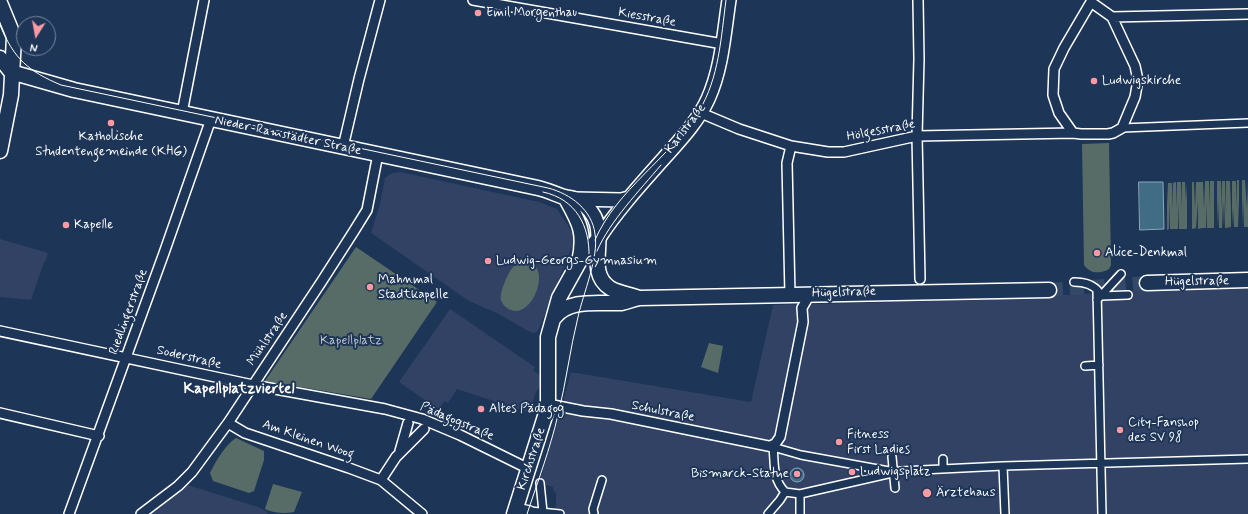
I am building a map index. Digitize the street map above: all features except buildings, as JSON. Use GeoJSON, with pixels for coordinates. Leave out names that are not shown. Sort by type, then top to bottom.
{"type":"FeatureCollection","features":[{"type":"Feature","properties":{"kind":"main road","name":"Karlstraße"},"geometry":{"type":"LineString","coordinates":[[548,404],[548,337],[559,298],[579,262],[599,238],[612,218],[701,113],[708,100],[718,73],[729,0]]}},
{"type":"Feature","properties":{"kind":"main road"},"geometry":{"type":"LineString","coordinates":[[0,3],[14,37],[6,71]]}},
{"type":"Feature","properties":{"kind":"main road"},"geometry":{"type":"LineString","coordinates":[[0,58],[6,71],[10,102],[0,151]]}},
{"type":"Feature","properties":{"kind":"main road","name":"Nieder-Ramstädter Straße"},"geometry":{"type":"LineString","coordinates":[[6,71],[74,90],[538,188],[570,198],[584,205],[594,216],[597,223],[599,238]]}},
{"type":"Feature","properties":{"kind":"main road","name":"Nieder-Ramstädter Straße"},"geometry":{"type":"LineString","coordinates":[[570,198],[621,200],[629,198]]}},
{"type":"Feature","properties":{"kind":"main road"},"geometry":{"type":"LineString","coordinates":[[570,198],[583,238],[579,262]]}},
{"type":"Feature","properties":{"kind":"main road","name":"Karlstraße"},"geometry":{"type":"LineString","coordinates":[[599,238],[597,264],[600,279]]}},
{"type":"Feature","properties":{"kind":"main road","name":"Hügelstraße"},"geometry":{"type":"LineString","coordinates":[[600,279],[608,288],[612,290],[639,298]]}},
{"type":"Feature","properties":{"kind":"main road","name":"Hügelstraße"},"geometry":{"type":"LineString","coordinates":[[1147,283],[1248,280]]}},
{"type":"Feature","properties":{"kind":"main road","name":"Hügelstraße"},"geometry":{"type":"LineString","coordinates":[[554,318],[563,310],[576,305],[623,302],[639,298],[1049,290]]}},
{"type":"Feature","properties":{"kind":"main road","name":"Kirchstraße"},"geometry":{"type":"LineString","coordinates":[[515,511],[548,404]]}},
{"type":"Feature","properties":{"kind":"street"},"geometry":{"type":"LineString","coordinates":[[182,113],[204,0]]}},
{"type":"Feature","properties":{"kind":"street"},"geometry":{"type":"LineString","coordinates":[[343,147],[380,0]]}},
{"type":"Feature","properties":{"kind":"street","name":"Kiesstraße"},"geometry":{"type":"LineString","coordinates":[[473,0],[723,44]]}},
{"type":"Feature","properties":{"kind":"street"},"geometry":{"type":"LineString","coordinates":[[918,0],[919,59],[916,136],[920,279]]}},
{"type":"Feature","properties":{"kind":"street"},"geometry":{"type":"LineString","coordinates":[[1073,133],[1059,113],[1053,95],[1054,69],[1064,48],[1091,1],[1112,17],[1135,66],[1138,80],[1135,97],[1122,128],[1248,123]]}},
{"type":"Feature","properties":{"kind":"street"},"geometry":{"type":"LineString","coordinates":[[1112,17],[1248,14]]}},
{"type":"Feature","properties":{"kind":"street","name":"Hölgesstraße"},"geometry":{"type":"LineString","coordinates":[[701,113],[739,129],[791,146],[811,150],[844,152],[916,136],[1073,133],[1108,134],[1122,128]]}},
{"type":"Feature","properties":{"kind":"street","name":"Riedlingerstraße"},"geometry":{"type":"LineString","coordinates":[[69,514],[99,436],[211,119]]}},
{"type":"Feature","properties":{"kind":"street"},"geometry":{"type":"LineString","coordinates":[[790,295],[787,163],[791,146]]}},
{"type":"Feature","properties":{"kind":"street","name":"Mühlstraße"},"geometry":{"type":"LineString","coordinates":[[141,514],[183,482],[228,423],[350,238],[367,210],[378,154]]}},
{"type":"Feature","properties":{"kind":"street"},"geometry":{"type":"LineString","coordinates":[[1102,514],[1100,463],[1099,295],[1121,274]]}},
{"type":"Feature","properties":{"kind":"street"},"geometry":{"type":"LineString","coordinates":[[1074,282],[1084,282],[1099,295],[1128,295]]}},
{"type":"Feature","properties":{"kind":"street"},"geometry":{"type":"LineString","coordinates":[[772,445],[780,437],[803,322],[802,308],[810,294]]}},
{"type":"Feature","properties":{"kind":"street","name":"Soderstraße"},"geometry":{"type":"LineString","coordinates":[[0,331],[253,385],[372,406]]}},
{"type":"Feature","properties":{"kind":"street"},"geometry":{"type":"LineString","coordinates":[[1085,366],[1099,365]]}},
{"type":"Feature","properties":{"kind":"street","name":"Schulstraße"},"geometry":{"type":"LineString","coordinates":[[548,404],[583,411],[611,414],[772,445]]}},
{"type":"Feature","properties":{"kind":"street","name":"Pädagogstraße"},"geometry":{"type":"LineString","coordinates":[[372,406],[422,419],[460,435],[528,469]]}},
{"type":"Feature","properties":{"kind":"street"},"geometry":{"type":"LineString","coordinates":[[0,413],[99,436]]}},
{"type":"Feature","properties":{"kind":"street","name":"Am Kleinen Woog"},"geometry":{"type":"LineString","coordinates":[[228,423],[245,433],[381,480],[422,514]]}},
{"type":"Feature","properties":{"kind":"street"},"geometry":{"type":"LineString","coordinates":[[400,453],[408,424]]}},
{"type":"Feature","properties":{"kind":"street"},"geometry":{"type":"LineString","coordinates":[[381,480],[400,453],[424,429]]}},
{"type":"Feature","properties":{"kind":"street"},"geometry":{"type":"LineString","coordinates":[[772,445],[801,455],[893,472]]}},
{"type":"Feature","properties":{"kind":"street"},"geometry":{"type":"LineString","coordinates":[[772,445],[778,484],[785,492],[800,497],[900,470],[1012,465],[1088,467],[1100,463],[1248,459]]}},
{"type":"Feature","properties":{"kind":"street"},"geometry":{"type":"LineString","coordinates":[[892,457],[895,488]]}},
{"type":"Feature","properties":{"kind":"street"},"geometry":{"type":"LineString","coordinates":[[942,459],[943,469]]}},
{"type":"Feature","properties":{"kind":"street"},"geometry":{"type":"LineString","coordinates":[[1012,465],[1021,472]]}},
{"type":"Feature","properties":{"kind":"street"},"geometry":{"type":"LineString","coordinates":[[1003,466],[1006,478],[1005,514]]}},
{"type":"Feature","properties":{"kind":"street"},"geometry":{"type":"LineString","coordinates":[[594,514],[593,509],[602,480]]}},
{"type":"Feature","properties":{"kind":"street"},"geometry":{"type":"LineString","coordinates":[[540,483],[542,513]]}},
{"type":"Feature","properties":{"kind":"street"},"geometry":{"type":"LineString","coordinates":[[768,514],[785,492]]}},
{"type":"Feature","properties":{"kind":"street"},"geometry":{"type":"LineString","coordinates":[[800,497],[800,514]]}},
{"type":"Feature","properties":{"kind":"street"},"geometry":{"type":"LineString","coordinates":[[515,511],[560,514]]}},
{"type":"Feature","properties":{"kind":"shaded area","name":"Ludwig-Georgs-Gymnasium"},"geometry":{"type":"Polygon","coordinates":[[[400,172],[539,202],[557,209],[573,233],[574,242],[538,331],[535,333],[530,332],[499,314],[469,301],[371,233],[380,204],[385,178],[392,173],[400,172]]]}},
{"type":"Feature","properties":{"kind":"shaded area"},"geometry":{"type":"Polygon","coordinates":[[[1139,182],[1163,182],[1164,229],[1140,230],[1139,182]]]}},
{"type":"Feature","properties":{"kind":"shaded area"},"geometry":{"type":"Polygon","coordinates":[[[0,239],[48,253],[31,300],[0,297],[0,239]]]}},
{"type":"Feature","properties":{"kind":"shaded area"},"geometry":{"type":"Polygon","coordinates":[[[1248,287],[1248,514],[556,514],[556,493],[553,490],[553,487],[539,483],[571,372],[751,402],[773,305],[980,300],[1149,289],[1248,287]]]}},
{"type":"Feature","properties":{"kind":"shaded area"},"geometry":{"type":"Polygon","coordinates":[[[450,309],[535,367],[533,370],[541,376],[541,384],[535,394],[530,413],[457,389],[448,403],[444,401],[439,410],[399,382],[450,309]]]}},
{"type":"Feature","properties":{"kind":"shaded area"},"geometry":{"type":"Polygon","coordinates":[[[794,468],[800,468],[804,472],[804,478],[800,482],[794,482],[790,478],[790,472],[794,468]]]}},
{"type":"Feature","properties":{"kind":"shaded area"},"geometry":{"type":"Polygon","coordinates":[[[188,485],[258,507],[268,512],[267,514],[149,514],[188,485]]]}},
{"type":"Feature","properties":{"kind":"green space"},"geometry":{"type":"Polygon","coordinates":[[[1109,143],[1111,265],[1106,271],[1092,272],[1084,265],[1082,144],[1109,143]]]}},
{"type":"Feature","properties":{"kind":"green space"},"geometry":{"type":"Polygon","coordinates":[[[1237,180],[1239,180],[1239,227],[1238,200],[1238,227],[1234,227],[1233,208],[1232,227],[1232,181],[1236,181],[1236,208],[1237,180]]]}},
{"type":"Feature","properties":{"kind":"green space"},"geometry":{"type":"Polygon","coordinates":[[[1242,180],[1245,180],[1247,208],[1248,180],[1248,227],[1244,227],[1243,199],[1242,227],[1242,180]]]}},
{"type":"Feature","properties":{"kind":"green space"},"geometry":{"type":"Polygon","coordinates":[[[1205,181],[1209,181],[1210,209],[1210,181],[1214,181],[1214,228],[1207,228],[1207,201],[1206,228],[1198,229],[1198,201],[1196,229],[1196,182],[1203,182],[1204,209],[1205,181]]]}},
{"type":"Feature","properties":{"kind":"green space"},"geometry":{"type":"Polygon","coordinates":[[[1217,181],[1221,181],[1221,209],[1222,181],[1225,181],[1226,213],[1226,181],[1230,181],[1230,208],[1231,181],[1231,227],[1225,228],[1224,200],[1223,228],[1223,200],[1222,228],[1219,228],[1218,200],[1217,228],[1217,181]]]}},
{"type":"Feature","properties":{"kind":"green space"},"geometry":{"type":"Polygon","coordinates":[[[1176,182],[1177,210],[1177,182],[1181,182],[1181,210],[1182,182],[1185,182],[1186,201],[1187,182],[1187,229],[1179,229],[1178,202],[1178,229],[1170,229],[1169,202],[1169,229],[1167,230],[1167,183],[1168,204],[1168,183],[1172,183],[1172,210],[1173,183],[1176,182]]]}},
{"type":"Feature","properties":{"kind":"green space"},"geometry":{"type":"Polygon","coordinates":[[[1192,182],[1194,182],[1195,209],[1196,182],[1196,228],[1192,229],[1192,182]]]}},
{"type":"Feature","properties":{"kind":"green space","name":"Kapellplatz"},"geometry":{"type":"Polygon","coordinates":[[[356,247],[437,302],[371,399],[265,381],[356,247]]]}},
{"type":"Feature","properties":{"kind":"green space"},"geometry":{"type":"Polygon","coordinates":[[[522,261],[530,262],[536,268],[539,275],[539,283],[532,301],[526,307],[519,311],[511,310],[502,302],[501,292],[512,268],[522,261]]]}},
{"type":"Feature","properties":{"kind":"green space"},"geometry":{"type":"Polygon","coordinates":[[[709,343],[723,346],[718,373],[701,367],[709,343]]]}},
{"type":"Feature","properties":{"kind":"green space"},"geometry":{"type":"Polygon","coordinates":[[[236,438],[264,451],[264,460],[254,491],[249,493],[213,481],[210,473],[218,458],[236,438]]]}},
{"type":"Feature","properties":{"kind":"green space"},"geometry":{"type":"Polygon","coordinates":[[[273,484],[302,492],[294,512],[279,513],[265,509],[273,484]]]}},
{"type":"Feature","properties":{"kind":"tunnel"},"geometry":{"type":"LineString","coordinates":[[1049,290],[1147,283]]}},
{"type":"Feature","properties":{"kind":"tram line"},"geometry":{"type":"LineString","coordinates":[[595,240],[616,205],[674,144],[699,111],[706,98],[715,71],[721,43],[726,0]]}},
{"type":"Feature","properties":{"kind":"tram line"},"geometry":{"type":"LineString","coordinates":[[0,25],[11,47],[23,62],[31,69],[49,80],[61,85],[548,188],[565,194],[579,204],[585,210],[593,225],[596,243],[595,253],[575,329],[555,428],[527,514]]}},
{"type":"Feature","properties":{"kind":"tram line"},"geometry":{"type":"LineString","coordinates":[[597,251],[617,217],[661,165]]}},
{"type":"Feature","properties":{"kind":"tram line"},"geometry":{"type":"LineString","coordinates":[[543,192],[564,201],[572,207],[579,216],[587,235],[589,257]]}},
{"type":"Feature","properties":{"kind":"place","name":"Emil Morgenthau"},"geometry":{"type":"Point","coordinates":[478,13]}},
{"type":"Feature","properties":{"kind":"place","name":"Ludwigskirche"},"geometry":{"type":"Point","coordinates":[1094,81]}},
{"type":"Feature","properties":{"kind":"place","name":"Katholische Studentengemeinde (KHG)"},"geometry":{"type":"Point","coordinates":[111,123]}},
{"type":"Feature","properties":{"kind":"place","name":"Kapelle"},"geometry":{"type":"Point","coordinates":[66,225]}},
{"type":"Feature","properties":{"kind":"place","name":"Alice-Denkmal"},"geometry":{"type":"Point","coordinates":[1097,253]}},
{"type":"Feature","properties":{"kind":"place","name":"Ludwig-Georgs-Gymnasium"},"geometry":{"type":"Point","coordinates":[488,261]}},
{"type":"Feature","properties":{"kind":"place","name":"Mahnmal Stadtkapelle"},"geometry":{"type":"Point","coordinates":[370,287]}},
{"type":"Feature","properties":{"kind":"place","name":"Altes Pädagog"},"geometry":{"type":"Point","coordinates":[481,409]}},
{"type":"Feature","properties":{"kind":"place","name":"City-Fanshop des SV 98"},"geometry":{"type":"Point","coordinates":[1120,430]}},
{"type":"Feature","properties":{"kind":"place","name":"Fitness First Ladies"},"geometry":{"type":"Point","coordinates":[839,442]}},
{"type":"Feature","properties":{"kind":"place","name":"Ludwigsplatz"},"geometry":{"type":"Point","coordinates":[852,472]}},
{"type":"Feature","properties":{"kind":"place","name":"Bismarck-Statue"},"geometry":{"type":"Point","coordinates":[797,474]}},
{"type":"Feature","properties":{"kind":"place","name":"Ärztehaus"},"geometry":{"type":"Point","coordinates":[927,493]}},
{"type":"Feature","properties":{"kind":"district","name":"Kapellplatzviertel"},"geometry":{"type":"Point","coordinates":[239,390]}}]}
